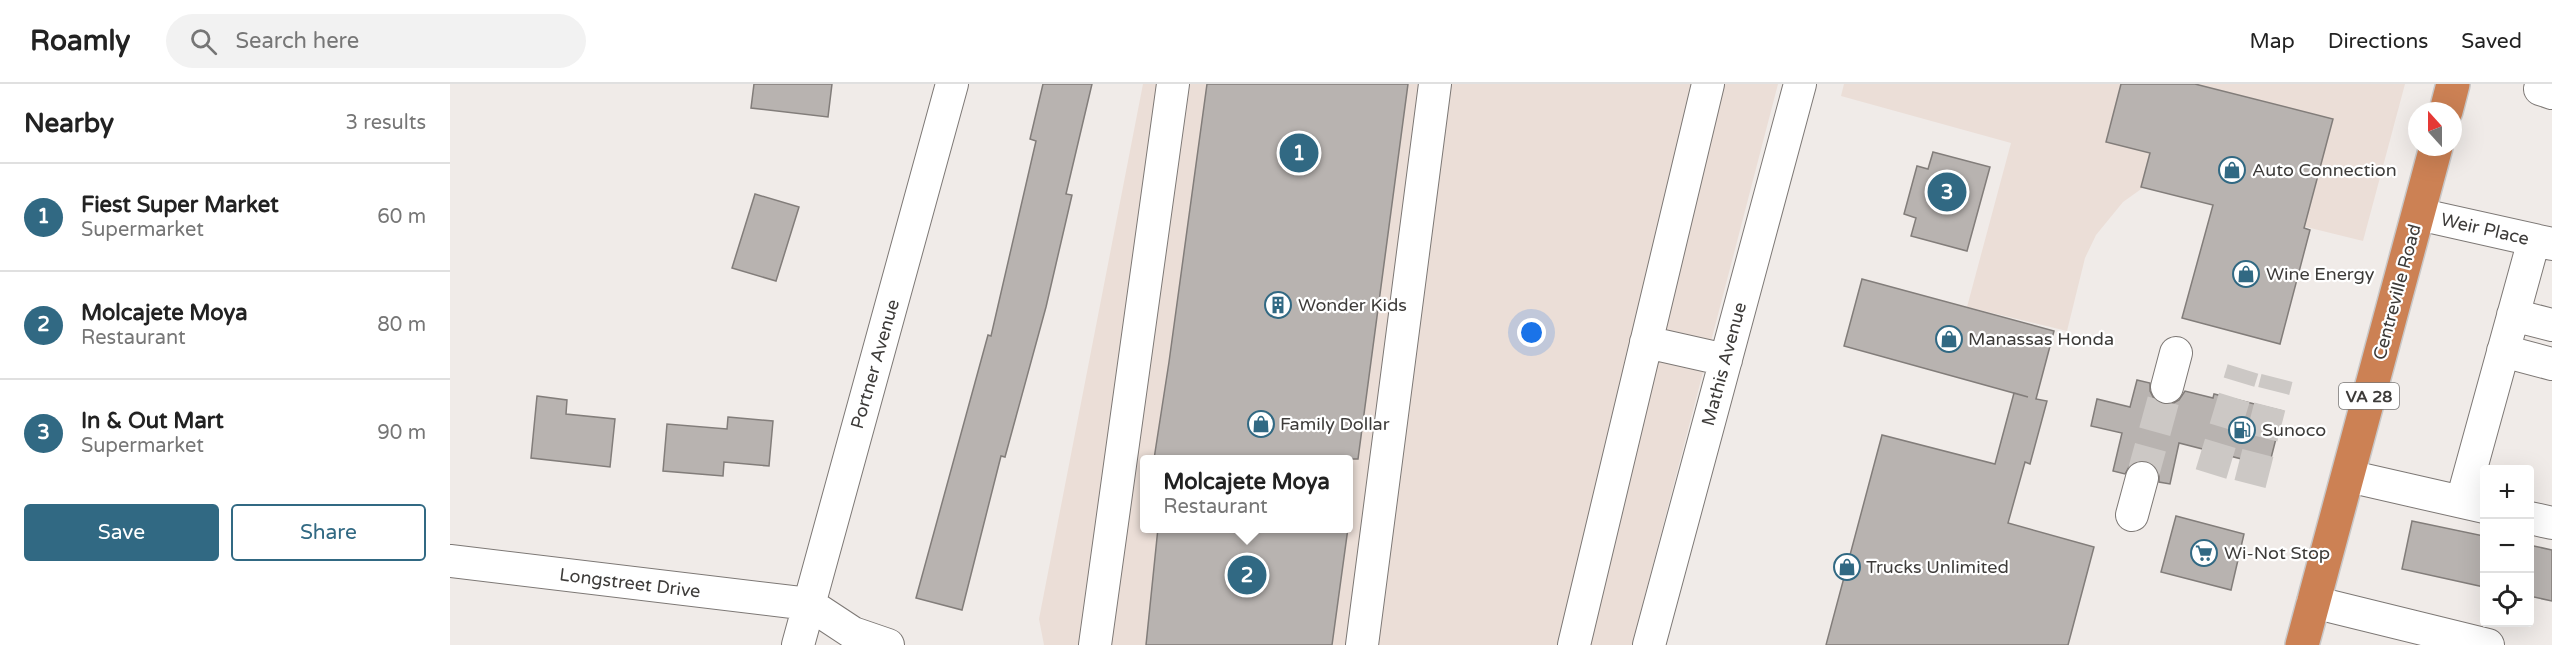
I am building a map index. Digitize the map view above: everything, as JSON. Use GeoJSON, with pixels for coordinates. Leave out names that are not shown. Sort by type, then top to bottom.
{"type":"FeatureCollection","features":[{"type":"Feature","properties":{"kind":"highway"},"geometry":{"type":"LineString","coordinates":[[2448,102],[2453,84]]}},
{"type":"Feature","properties":{"kind":"highway","name":"Centreville Road"},"geometry":{"type":"LineString","coordinates":[[2302,645],[2434,156]]}},
{"type":"Feature","properties":{"kind":"street","name":"Portner Avenue"},"geometry":{"type":"LineString","coordinates":[[798,645],[952,84]]}},
{"type":"Feature","properties":{"kind":"street"},"geometry":{"type":"LineString","coordinates":[[1095,645],[1173,84]]}},
{"type":"Feature","properties":{"kind":"street"},"geometry":{"type":"LineString","coordinates":[[1362,645],[1435,84]]}},
{"type":"Feature","properties":{"kind":"street"},"geometry":{"type":"LineString","coordinates":[[1574,645],[1708,84]]}},
{"type":"Feature","properties":{"kind":"street","name":"Mathis Avenue"},"geometry":{"type":"LineString","coordinates":[[1649,645],[1800,84]]}},
{"type":"Feature","properties":{"kind":"street","name":"Weir Place"},"geometry":{"type":"LineString","coordinates":[[2418,214],[2543,242]]}},
{"type":"Feature","properties":{"kind":"street"},"geometry":{"type":"LineString","coordinates":[[2348,476],[2473,504],[2503,351],[2513,315],[2543,242]]}},
{"type":"Feature","properties":{"kind":"street"},"geometry":{"type":"LineString","coordinates":[[2513,315],[2552,325]]}},
{"type":"Feature","properties":{"kind":"street"},"geometry":{"type":"LineString","coordinates":[[1646,342],[1726,360]]}},
{"type":"Feature","properties":{"kind":"street"},"geometry":{"type":"LineString","coordinates":[[2503,351],[2552,364]]}},
{"type":"Feature","properties":{"kind":"street"},"geometry":{"type":"LineString","coordinates":[[2167,387],[2176,353]]}},
{"type":"Feature","properties":{"kind":"street"},"geometry":{"type":"LineString","coordinates":[[2132,515],[2142,478]]}},
{"type":"Feature","properties":{"kind":"street"},"geometry":{"type":"LineString","coordinates":[[2534,519],[2552,523]]}},
{"type":"Feature","properties":{"kind":"street","name":"Longstreet Drive"},"geometry":{"type":"LineString","coordinates":[[450,561],[809,604]]}},
{"type":"Feature","properties":{"kind":"street"},"geometry":{"type":"LineString","coordinates":[[2313,602],[2488,645]]}},
{"type":"Feature","properties":{"kind":"street"},"geometry":{"type":"LineString","coordinates":[[809,604],[853,633],[888,645]]}},
{"type":"Feature","properties":{"kind":"shaded area"},"geometry":{"type":"Polygon","coordinates":[[[1143,84],[1778,84],[1632,645],[1044,645],[1039,619],[1143,84]]]}},
{"type":"Feature","properties":{"kind":"shaded area"},"geometry":{"type":"Polygon","coordinates":[[[1844,84],[2405,84],[2363,241],[2144,187],[2123,202],[2096,235],[2085,258],[2067,331],[1967,307],[2011,143],[1841,96],[1844,84]]]}},
{"type":"Feature","properties":{"kind":"building"},"geometry":{"type":"Polygon","coordinates":[[[754,84],[832,84],[828,117],[751,108],[754,84]]]}},
{"type":"Feature","properties":{"kind":"building"},"geometry":{"type":"Polygon","coordinates":[[[1043,84],[1092,84],[1066,194],[1072,195],[1046,307],[1005,457],[1001,456],[962,610],[916,598],[988,335],[991,336],[1036,141],[1030,139],[1043,84]]]}},
{"type":"Feature","properties":{"kind":"building"},"geometry":{"type":"Polygon","coordinates":[[[1207,84],[1408,84],[1358,459],[1353,459],[1353,455],[1155,455],[1207,84]]]}},
{"type":"Feature","properties":{"kind":"building","name":"Auto Connection"},"geometry":{"type":"Polygon","coordinates":[[[2121,84],[2195,84],[2333,119],[2304,228],[2310,230],[2280,344],[2182,318],[2213,205],[2141,187],[2150,153],[2106,142],[2121,84]]]}},
{"type":"Feature","properties":{"kind":"building"},"geometry":{"type":"Polygon","coordinates":[[[1933,152],[1990,167],[1967,251],[1911,236],[1916,218],[1904,214],[1917,166],[1928,169],[1933,152]]]}},
{"type":"Feature","properties":{"kind":"building"},"geometry":{"type":"Polygon","coordinates":[[[755,194],[799,207],[776,281],[732,268],[755,194]]]}},
{"type":"Feature","properties":{"kind":"building"},"geometry":{"type":"Polygon","coordinates":[[[1862,279],[2054,331],[2036,399],[2047,401],[2030,464],[2025,462],[2008,523],[2094,547],[2068,645],[1826,645],[1882,435],[1995,464],[2014,393],[1844,346],[1862,279]]]}},
{"type":"Feature","properties":{"kind":"building"},"geometry":{"type":"Polygon","coordinates":[[[2137,380],[2150,383],[2150,391],[2154,399],[2163,404],[2172,404],[2179,400],[2185,391],[2213,398],[2214,394],[2283,411],[2269,466],[2179,443],[2170,484],[2159,482],[2159,473],[2155,466],[2146,461],[2138,461],[2130,465],[2125,474],[2113,471],[2122,433],[2091,426],[2097,399],[2130,407],[2137,380]]]}},
{"type":"Feature","properties":{"kind":"building"},"geometry":{"type":"Polygon","coordinates":[[[537,396],[567,400],[566,414],[615,419],[610,467],[531,458],[537,396]]]}},
{"type":"Feature","properties":{"kind":"building"},"geometry":{"type":"Polygon","coordinates":[[[728,417],[773,421],[769,466],[724,462],[723,476],[663,471],[667,424],[727,429],[728,417]]]}},
{"type":"Feature","properties":{"kind":"building","name":"Wi-Not Stop"},"geometry":{"type":"Polygon","coordinates":[[[2176,516],[2244,534],[2231,590],[2161,572],[2176,516]]]}},
{"type":"Feature","properties":{"kind":"building"},"geometry":{"type":"Polygon","coordinates":[[[2412,521],[2480,535],[2480,586],[2402,569],[2412,521]]]}},
{"type":"Feature","properties":{"kind":"building"},"geometry":{"type":"Polygon","coordinates":[[[1157,533],[1347,533],[1332,645],[1146,645],[1157,533]]]}},
{"type":"Feature","properties":{"kind":"building"},"geometry":{"type":"Polygon","coordinates":[[[2534,546],[2552,550],[2552,601],[2534,597],[2534,546]]]}},
{"type":"Feature","properties":{"kind":"tunnel"},"geometry":{"type":"LineString","coordinates":[[2211,474],[2243,369]]}},
{"type":"Feature","properties":{"kind":"tunnel"},"geometry":{"type":"LineString","coordinates":[[2250,484],[2277,378]]}},
{"type":"Feature","properties":{"kind":"tunnel"},"geometry":{"type":"LineString","coordinates":[[2142,478],[2167,387]]}},
{"type":"Feature","properties":{"kind":"place","name":"Fiest Super Market"},"geometry":{"type":"Point","coordinates":[1299,153]}},
{"type":"Feature","properties":{"kind":"place","name":"Auto Connection"},"geometry":{"type":"Point","coordinates":[2232,170]}},
{"type":"Feature","properties":{"kind":"place","name":"In & Out Mart"},"geometry":{"type":"Point","coordinates":[1947,192]}},
{"type":"Feature","properties":{"kind":"place","name":"Wine Energy"},"geometry":{"type":"Point","coordinates":[2246,274]}},
{"type":"Feature","properties":{"kind":"place","name":"Wonder Kids"},"geometry":{"type":"Point","coordinates":[1278,305]}},
{"type":"Feature","properties":{"kind":"place","name":"Manassas Honda"},"geometry":{"type":"Point","coordinates":[1949,339]}},
{"type":"Feature","properties":{"kind":"place","name":"Family Dollar"},"geometry":{"type":"Point","coordinates":[1261,424]}},
{"type":"Feature","properties":{"kind":"place","name":"Sunoco"},"geometry":{"type":"Point","coordinates":[2242,430]}},
{"type":"Feature","properties":{"kind":"place","name":"Wi-Not Stop"},"geometry":{"type":"Point","coordinates":[2204,553]}},
{"type":"Feature","properties":{"kind":"place","name":"Trucks Unlimited"},"geometry":{"type":"Point","coordinates":[1847,567]}},
{"type":"Feature","properties":{"kind":"place","name":"Molcajete Moya"},"geometry":{"type":"Point","coordinates":[1247,575]}}]}
